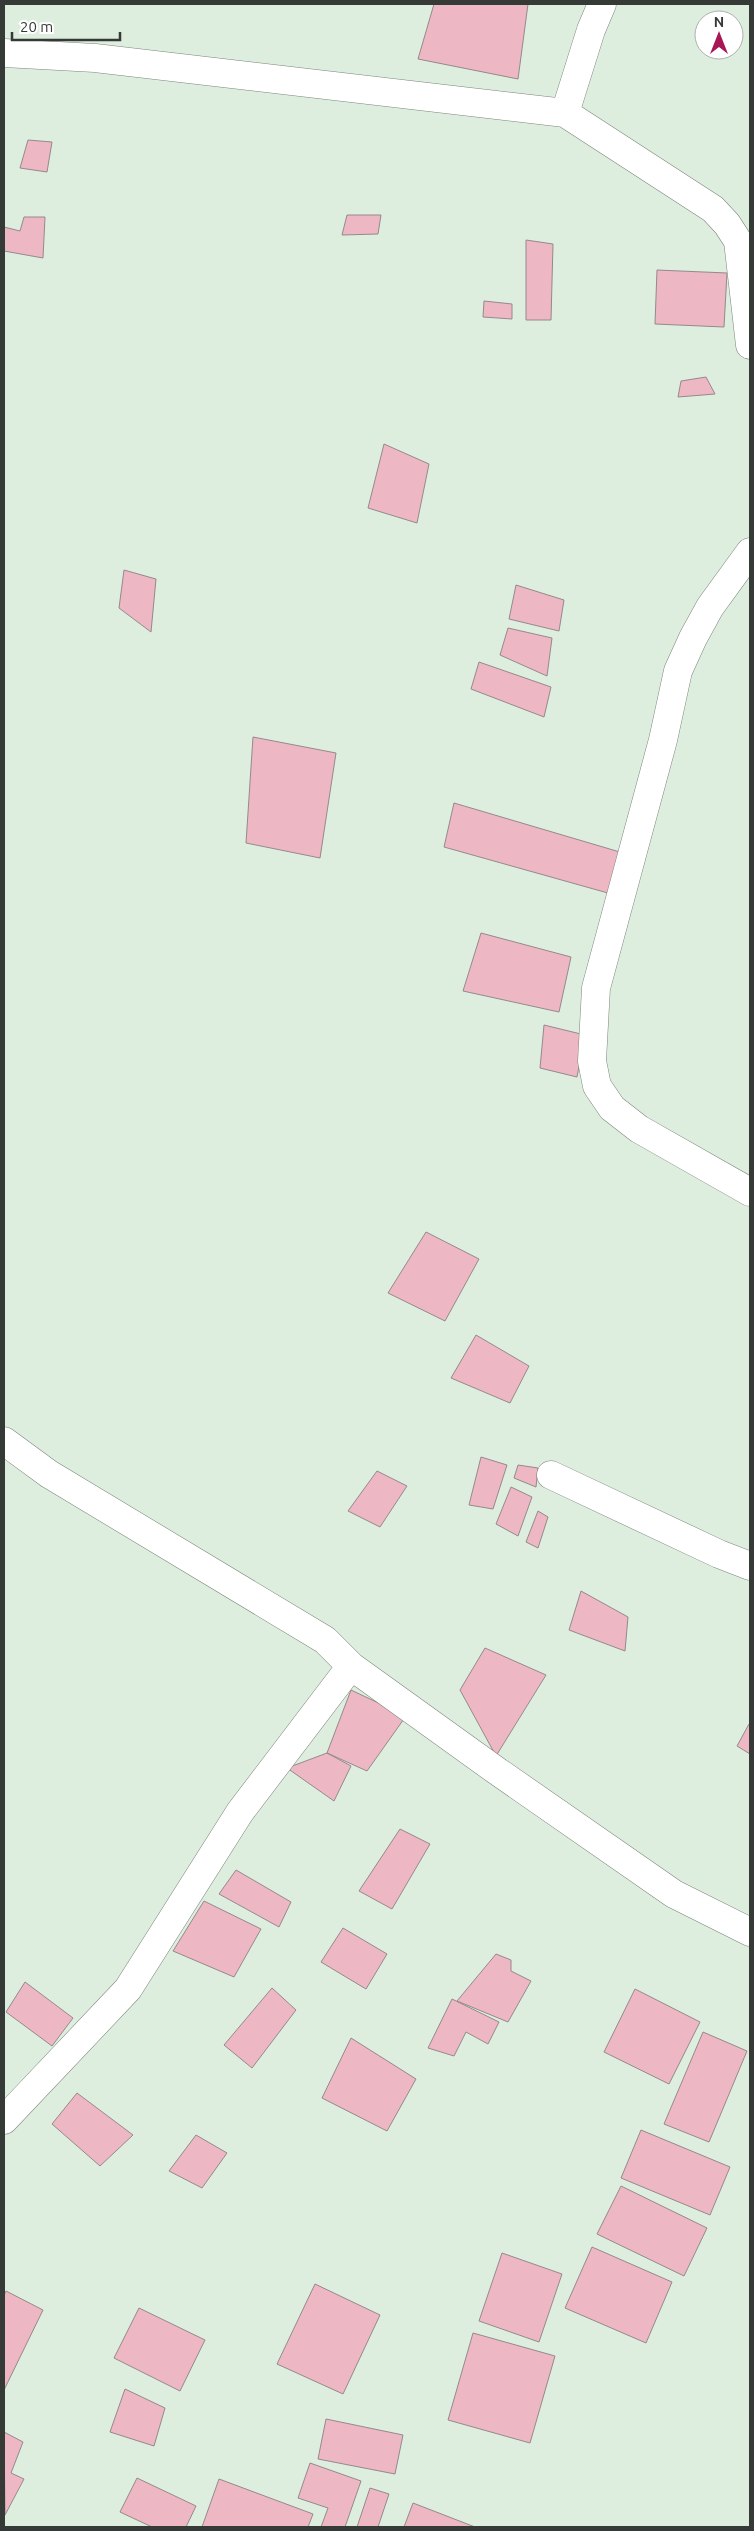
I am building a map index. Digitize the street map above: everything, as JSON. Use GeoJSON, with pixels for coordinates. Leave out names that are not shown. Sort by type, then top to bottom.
{"type":"FeatureCollection","features":[{"type":"Feature","properties":{"kind":"street"},"geometry":{"type":"LineString","coordinates":[[566,113],[591,30],[602,4]]}},
{"type":"Feature","properties":{"kind":"street"},"geometry":{"type":"LineString","coordinates":[[4,53],[95,58],[566,113],[714,209],[727,224],[738,241],[750,345]]}},
{"type":"Feature","properties":{"kind":"street"},"geometry":{"type":"LineString","coordinates":[[750,552],[710,607],[678,671],[662,740],[596,988],[592,1060],[597,1086],[612,1108],[639,1129],[750,1192]]}},
{"type":"Feature","properties":{"kind":"street"},"geometry":{"type":"LineString","coordinates":[[4,1441],[49,1474],[325,1640],[351,1666],[497,1772],[674,1894],[750,1932]]}},
{"type":"Feature","properties":{"kind":"street"},"geometry":{"type":"LineString","coordinates":[[551,1475],[719,1554],[750,1566]]}},
{"type":"Feature","properties":{"kind":"street"},"geometry":{"type":"LineString","coordinates":[[4,2120],[128,1989],[240,1812],[351,1666]]}},
{"type":"Feature","properties":{"kind":"shaded area"},"geometry":{"type":"Polygon","coordinates":[[[4,4],[750,4],[750,2527],[4,2527],[4,4]]]}},
{"type":"Feature","properties":{"kind":"building"},"geometry":{"type":"Polygon","coordinates":[[[434,4],[528,4],[518,79],[418,59],[434,4]]]}},
{"type":"Feature","properties":{"kind":"building"},"geometry":{"type":"Polygon","coordinates":[[[28,140],[52,142],[47,172],[20,168],[28,140]]]}},
{"type":"Feature","properties":{"kind":"building"},"geometry":{"type":"Polygon","coordinates":[[[347,215],[381,215],[378,234],[342,235],[347,215]]]}},
{"type":"Feature","properties":{"kind":"building"},"geometry":{"type":"Polygon","coordinates":[[[24,217],[45,217],[43,258],[4,251],[4,227],[20,231],[24,217]]]}},
{"type":"Feature","properties":{"kind":"building"},"geometry":{"type":"Polygon","coordinates":[[[526,240],[553,244],[551,320],[526,320],[526,240]]]}},
{"type":"Feature","properties":{"kind":"building"},"geometry":{"type":"Polygon","coordinates":[[[657,270],[727,273],[724,327],[655,324],[657,270]]]}},
{"type":"Feature","properties":{"kind":"building"},"geometry":{"type":"Polygon","coordinates":[[[484,301],[512,304],[512,319],[483,317],[484,301]]]}},
{"type":"Feature","properties":{"kind":"building"},"geometry":{"type":"Polygon","coordinates":[[[706,377],[715,394],[678,397],[681,381],[706,377]]]}},
{"type":"Feature","properties":{"kind":"building"},"geometry":{"type":"Polygon","coordinates":[[[384,444],[429,464],[417,523],[368,508],[384,444]]]}},
{"type":"Feature","properties":{"kind":"building"},"geometry":{"type":"Polygon","coordinates":[[[124,570],[156,579],[151,632],[119,608],[124,570]]]}},
{"type":"Feature","properties":{"kind":"building"},"geometry":{"type":"Polygon","coordinates":[[[516,585],[564,600],[559,631],[509,619],[516,585]]]}},
{"type":"Feature","properties":{"kind":"building"},"geometry":{"type":"Polygon","coordinates":[[[508,628],[552,638],[547,676],[500,655],[508,628]]]}},
{"type":"Feature","properties":{"kind":"building"},"geometry":{"type":"Polygon","coordinates":[[[479,662],[551,687],[544,717],[471,689],[479,662]]]}},
{"type":"Feature","properties":{"kind":"building"},"geometry":{"type":"Polygon","coordinates":[[[253,737],[336,753],[320,858],[246,843],[253,737]]]}},
{"type":"Feature","properties":{"kind":"building"},"geometry":{"type":"Polygon","coordinates":[[[454,803],[630,855],[615,895],[444,847],[454,803]]]}},
{"type":"Feature","properties":{"kind":"building"},"geometry":{"type":"Polygon","coordinates":[[[481,933],[571,957],[559,1012],[463,991],[481,933]]]}},
{"type":"Feature","properties":{"kind":"building"},"geometry":{"type":"Polygon","coordinates":[[[544,1025],[585,1035],[577,1077],[540,1068],[544,1025]]]}},
{"type":"Feature","properties":{"kind":"building"},"geometry":{"type":"Polygon","coordinates":[[[426,1232],[479,1259],[445,1321],[388,1293],[426,1232]]]}},
{"type":"Feature","properties":{"kind":"building"},"geometry":{"type":"Polygon","coordinates":[[[476,1335],[529,1366],[510,1403],[451,1378],[476,1335]]]}},
{"type":"Feature","properties":{"kind":"building"},"geometry":{"type":"Polygon","coordinates":[[[481,1457],[507,1465],[493,1509],[469,1505],[481,1457]]]}},
{"type":"Feature","properties":{"kind":"building"},"geometry":{"type":"Polygon","coordinates":[[[518,1465],[538,1468],[536,1487],[514,1478],[518,1465]]]}},
{"type":"Feature","properties":{"kind":"building"},"geometry":{"type":"Polygon","coordinates":[[[377,1471],[407,1486],[380,1527],[348,1511],[377,1471]]]}},
{"type":"Feature","properties":{"kind":"building"},"geometry":{"type":"Polygon","coordinates":[[[511,1487],[532,1497],[518,1536],[496,1524],[511,1487]]]}},
{"type":"Feature","properties":{"kind":"building"},"geometry":{"type":"Polygon","coordinates":[[[538,1511],[548,1517],[538,1548],[526,1542],[538,1511]]]}},
{"type":"Feature","properties":{"kind":"building"},"geometry":{"type":"Polygon","coordinates":[[[581,1591],[628,1617],[625,1651],[569,1630],[581,1591]]]}},
{"type":"Feature","properties":{"kind":"building"},"geometry":{"type":"Polygon","coordinates":[[[485,1648],[546,1675],[496,1756],[460,1690],[485,1648]]]}},
{"type":"Feature","properties":{"kind":"building"},"geometry":{"type":"Polygon","coordinates":[[[351,1690],[406,1716],[367,1771],[327,1753],[351,1690]]]}},
{"type":"Feature","properties":{"kind":"building"},"geometry":{"type":"Polygon","coordinates":[[[750,1725],[750,1754],[737,1746],[750,1725]]]}},
{"type":"Feature","properties":{"kind":"building"},"geometry":{"type":"Polygon","coordinates":[[[327,1753],[351,1766],[334,1801],[287,1768],[327,1753]]]}},
{"type":"Feature","properties":{"kind":"building"},"geometry":{"type":"Polygon","coordinates":[[[400,1829],[430,1844],[392,1909],[359,1891],[400,1829]]]}},
{"type":"Feature","properties":{"kind":"building"},"geometry":{"type":"Polygon","coordinates":[[[236,1870],[291,1902],[279,1927],[219,1894],[236,1870]]]}},
{"type":"Feature","properties":{"kind":"building"},"geometry":{"type":"Polygon","coordinates":[[[204,1901],[261,1929],[234,1977],[173,1951],[204,1901]]]}},
{"type":"Feature","properties":{"kind":"building"},"geometry":{"type":"Polygon","coordinates":[[[343,1928],[387,1954],[366,1989],[321,1962],[343,1928]]]}},
{"type":"Feature","properties":{"kind":"building"},"geometry":{"type":"Polygon","coordinates":[[[496,1954],[511,1960],[511,1971],[531,1981],[508,2022],[457,2001],[496,1954]]]}},
{"type":"Feature","properties":{"kind":"building"},"geometry":{"type":"Polygon","coordinates":[[[25,1982],[73,2018],[52,2046],[6,2012],[25,1982]]]}},
{"type":"Feature","properties":{"kind":"building"},"geometry":{"type":"Polygon","coordinates":[[[272,1988],[296,2010],[252,2068],[224,2045],[272,1988]]]}},
{"type":"Feature","properties":{"kind":"building"},"geometry":{"type":"Polygon","coordinates":[[[635,1989],[700,2022],[669,2084],[604,2052],[635,1989]]]}},
{"type":"Feature","properties":{"kind":"building"},"geometry":{"type":"Polygon","coordinates":[[[452,1999],[499,2022],[488,2044],[466,2032],[454,2056],[428,2048],[452,1999]]]}},
{"type":"Feature","properties":{"kind":"building"},"geometry":{"type":"Polygon","coordinates":[[[703,2032],[747,2051],[709,2142],[664,2124],[703,2032]]]}},
{"type":"Feature","properties":{"kind":"building"},"geometry":{"type":"Polygon","coordinates":[[[351,2038],[416,2079],[387,2131],[322,2098],[351,2038]]]}},
{"type":"Feature","properties":{"kind":"building"},"geometry":{"type":"Polygon","coordinates":[[[77,2093],[133,2135],[100,2166],[52,2124],[77,2093]]]}},
{"type":"Feature","properties":{"kind":"building"},"geometry":{"type":"Polygon","coordinates":[[[641,2130],[730,2167],[710,2215],[621,2178],[641,2130]]]}},
{"type":"Feature","properties":{"kind":"building"},"geometry":{"type":"Polygon","coordinates":[[[196,2135],[227,2153],[202,2188],[169,2171],[196,2135]]]}},
{"type":"Feature","properties":{"kind":"building"},"geometry":{"type":"Polygon","coordinates":[[[621,2186],[707,2228],[684,2276],[597,2234],[621,2186]]]}},
{"type":"Feature","properties":{"kind":"building"},"geometry":{"type":"Polygon","coordinates":[[[592,2247],[672,2282],[646,2343],[565,2308],[592,2247]]]}},
{"type":"Feature","properties":{"kind":"building"},"geometry":{"type":"Polygon","coordinates":[[[502,2253],[562,2274],[539,2342],[479,2321],[502,2253]]]}},
{"type":"Feature","properties":{"kind":"building"},"geometry":{"type":"Polygon","coordinates":[[[315,2284],[380,2315],[343,2394],[277,2364],[315,2284]]]}},
{"type":"Feature","properties":{"kind":"building"},"geometry":{"type":"Polygon","coordinates":[[[6,2291],[43,2310],[4,2390],[4,2295],[6,2291]]]}},
{"type":"Feature","properties":{"kind":"building"},"geometry":{"type":"Polygon","coordinates":[[[139,2308],[205,2340],[180,2391],[114,2358],[139,2308]]]}},
{"type":"Feature","properties":{"kind":"building"},"geometry":{"type":"Polygon","coordinates":[[[473,2333],[555,2356],[530,2443],[448,2420],[473,2333]]]}},
{"type":"Feature","properties":{"kind":"building"},"geometry":{"type":"Polygon","coordinates":[[[125,2389],[165,2408],[154,2446],[110,2432],[125,2389]]]}},
{"type":"Feature","properties":{"kind":"building"},"geometry":{"type":"Polygon","coordinates":[[[326,2419],[403,2435],[395,2474],[318,2459],[326,2419]]]}},
{"type":"Feature","properties":{"kind":"building"},"geometry":{"type":"Polygon","coordinates":[[[4,2432],[23,2442],[11,2473],[24,2479],[5,2515],[4,2432]]]}},
{"type":"Feature","properties":{"kind":"building"},"geometry":{"type":"Polygon","coordinates":[[[310,2463],[361,2481],[345,2527],[321,2527],[328,2508],[298,2498],[310,2463]]]}},
{"type":"Feature","properties":{"kind":"building"},"geometry":{"type":"Polygon","coordinates":[[[137,2478],[196,2506],[186,2527],[152,2527],[120,2512],[137,2478]]]}},
{"type":"Feature","properties":{"kind":"building"},"geometry":{"type":"Polygon","coordinates":[[[219,2479],[313,2514],[308,2527],[202,2527],[219,2479]]]}},
{"type":"Feature","properties":{"kind":"building"},"geometry":{"type":"Polygon","coordinates":[[[370,2488],[389,2494],[378,2527],[357,2527],[370,2488]]]}},
{"type":"Feature","properties":{"kind":"building"},"geometry":{"type":"Polygon","coordinates":[[[413,2503],[475,2527],[404,2527],[413,2503]]]}}]}
